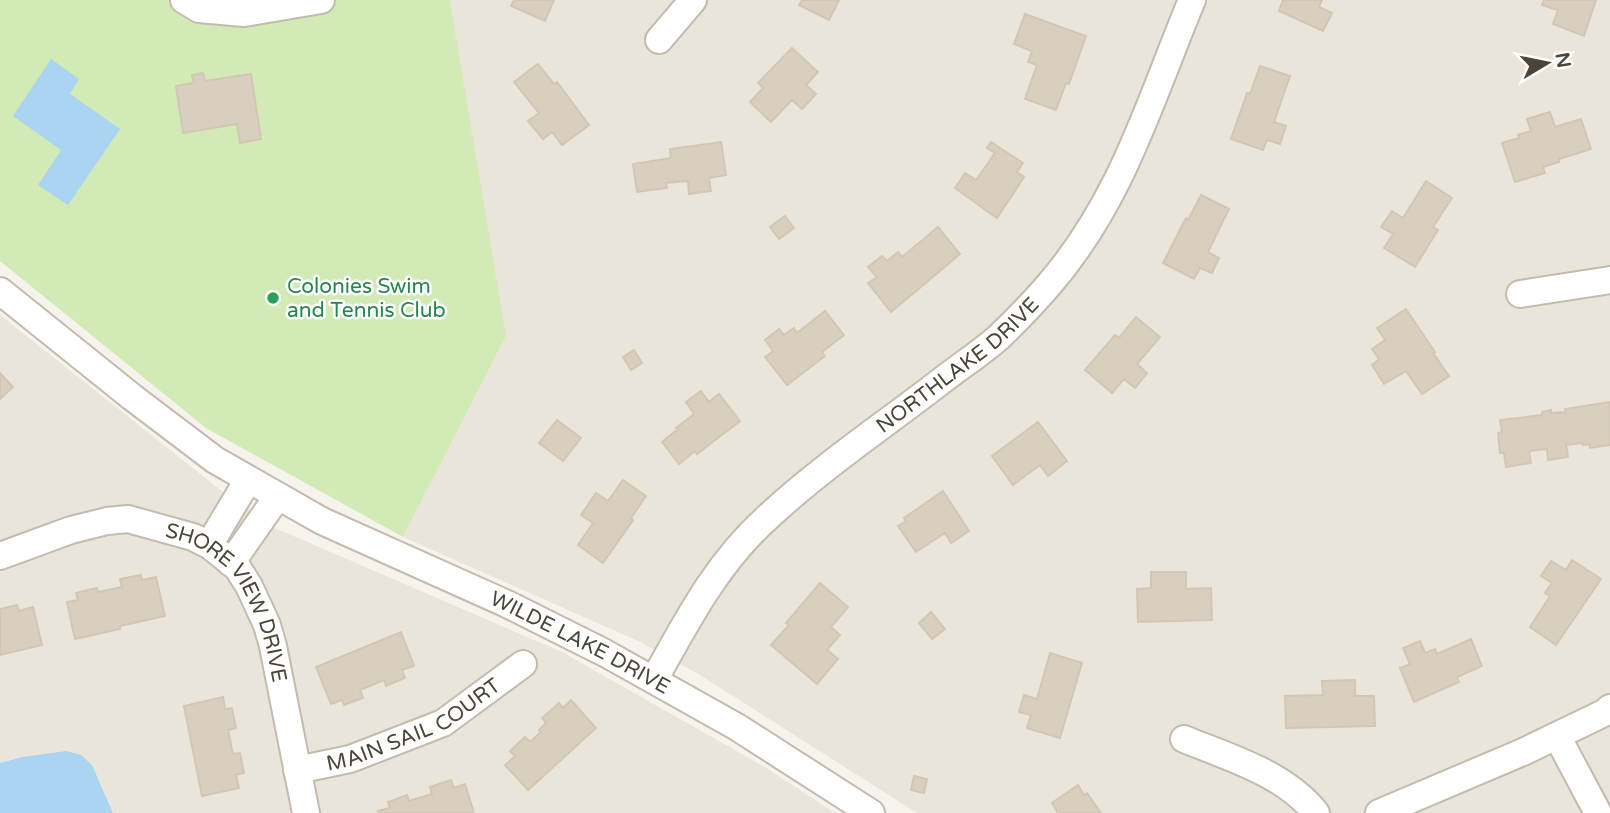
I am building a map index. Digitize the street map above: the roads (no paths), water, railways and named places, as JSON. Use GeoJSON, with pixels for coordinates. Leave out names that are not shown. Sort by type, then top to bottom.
{"type":"FeatureCollection","features":[{"type":"Feature","properties":{"kind":"street"},"geometry":{"type":"LineString","coordinates":[[184,0],[199,9],[230,6],[244,13],[321,0]]}},
{"type":"Feature","properties":{"kind":"street"},"geometry":{"type":"LineString","coordinates":[[659,40],[693,0]]}},
{"type":"Feature","properties":{"kind":"street","name":"NORTHLAKE DRIVE"},"geometry":{"type":"LineString","coordinates":[[654,680],[715,575],[767,517],[998,337],[1064,267],[1098,218],[1123,170],[1192,0]]}},
{"type":"Feature","properties":{"kind":"street"},"geometry":{"type":"LineString","coordinates":[[1520,294],[1610,280]]}},
{"type":"Feature","properties":{"kind":"street","name":"WILDE LAKE DRIVE"},"geometry":{"type":"LineString","coordinates":[[0,292],[152,413],[215,460],[248,480],[322,521],[508,604],[605,653],[737,727],[871,813]]}},
{"type":"Feature","properties":{"kind":"street"},"geometry":{"type":"LineString","coordinates":[[209,545],[248,480]]}},
{"type":"Feature","properties":{"kind":"street"},"geometry":{"type":"LineString","coordinates":[[232,563],[278,496]]}},
{"type":"Feature","properties":{"kind":"street","name":"SHORE VIEW DRIVE"},"geometry":{"type":"LineString","coordinates":[[0,556],[71,530],[128,519],[193,537],[209,545],[232,563],[249,586],[267,625],[306,813]]}},
{"type":"Feature","properties":{"kind":"street","name":"MAIN SAIL COURT"},"geometry":{"type":"LineString","coordinates":[[297,770],[349,759],[443,723],[523,664]]}},
{"type":"Feature","properties":{"kind":"street"},"geometry":{"type":"LineString","coordinates":[[1379,813],[1557,736],[1610,708]]}},
{"type":"Feature","properties":{"kind":"street"},"geometry":{"type":"LineString","coordinates":[[1557,736],[1598,813]]}},
{"type":"Feature","properties":{"kind":"street"},"geometry":{"type":"LineString","coordinates":[[1184,739],[1278,779],[1303,798],[1316,813]]}},
{"type":"Feature","properties":{"kind":"water"},"geometry":{"type":"Polygon","coordinates":[[[51,59],[79,79],[70,94],[120,129],[68,205],[38,185],[61,150],[13,116],[51,59]]]}},
{"type":"Feature","properties":{"kind":"water"},"geometry":{"type":"Polygon","coordinates":[[[66,751],[81,755],[92,765],[113,813],[0,813],[0,763],[66,751]]]}},
{"type":"Feature","properties":{"kind":"place","name":"Colonies Swim and Tennis Club"},"geometry":{"type":"Point","coordinates":[273,298]}}]}
